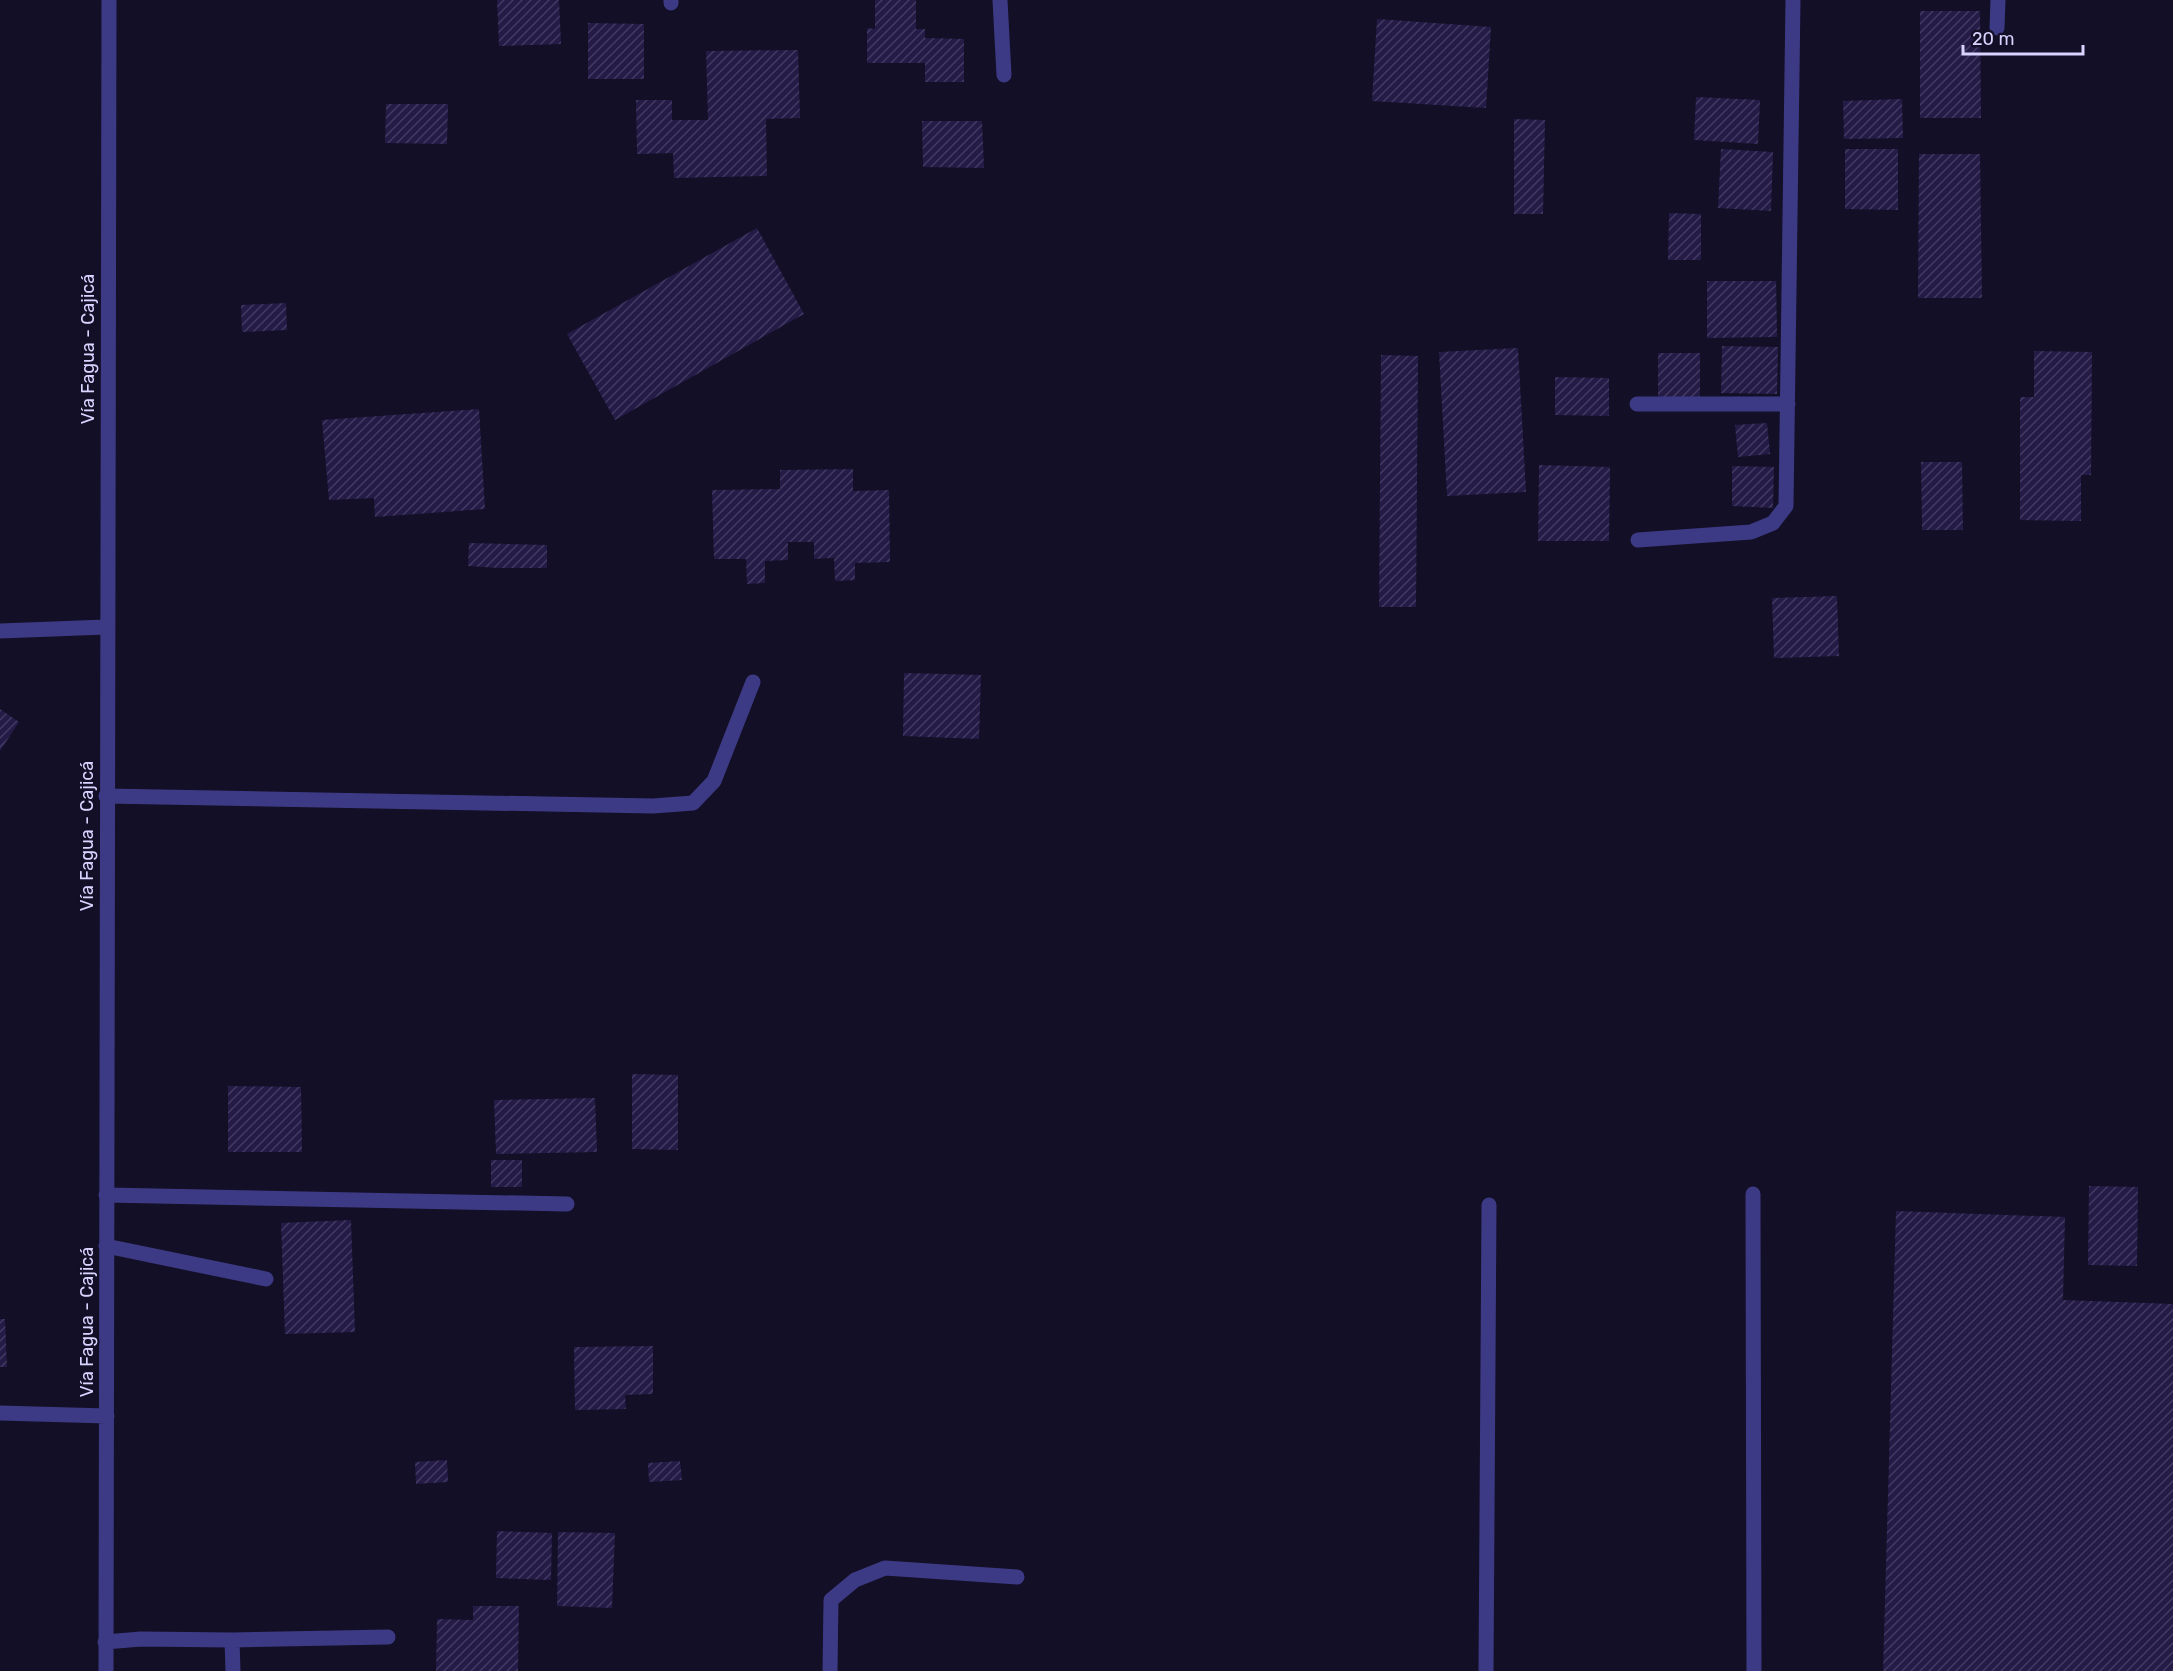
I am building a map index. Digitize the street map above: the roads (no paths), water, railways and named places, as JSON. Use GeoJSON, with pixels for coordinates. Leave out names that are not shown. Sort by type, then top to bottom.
{"type":"FeatureCollection","features":[{"type":"Feature","properties":{"kind":"street","name":"Vía Fagua - Cajicá"},"geometry":{"type":"LineString","coordinates":[[106,1671],[106,627],[109,0]]}},
{"type":"Feature","properties":{"kind":"street"},"geometry":{"type":"LineString","coordinates":[[1000,0],[1004,75]]}},
{"type":"Feature","properties":{"kind":"street"},"geometry":{"type":"LineString","coordinates":[[1638,540],[1751,532],[1773,523],[1786,506],[1792,0]]}},
{"type":"Feature","properties":{"kind":"street"},"geometry":{"type":"LineString","coordinates":[[1997,28],[1998,0]]}},
{"type":"Feature","properties":{"kind":"street"},"geometry":{"type":"LineString","coordinates":[[1637,404],[1788,404]]}},
{"type":"Feature","properties":{"kind":"street"},"geometry":{"type":"LineString","coordinates":[[0,631],[106,627]]}},
{"type":"Feature","properties":{"kind":"street"},"geometry":{"type":"LineString","coordinates":[[106,796],[653,806],[693,803],[714,781],[753,682]]}},
{"type":"Feature","properties":{"kind":"street"},"geometry":{"type":"LineString","coordinates":[[1753,1194],[1754,1671]]}},
{"type":"Feature","properties":{"kind":"street"},"geometry":{"type":"LineString","coordinates":[[106,1195],[567,1204]]}},
{"type":"Feature","properties":{"kind":"street"},"geometry":{"type":"LineString","coordinates":[[1486,1671],[1489,1205]]}},
{"type":"Feature","properties":{"kind":"street"},"geometry":{"type":"LineString","coordinates":[[106,1246],[266,1279]]}},
{"type":"Feature","properties":{"kind":"street"},"geometry":{"type":"LineString","coordinates":[[1,1416],[107,1416]]}},
{"type":"Feature","properties":{"kind":"street"},"geometry":{"type":"LineString","coordinates":[[830,1671],[831,1600],[855,1580],[885,1568],[1017,1577]]}},
{"type":"Feature","properties":{"kind":"street"},"geometry":{"type":"LineString","coordinates":[[105,1642],[141,1639],[387,1637]]}},
{"type":"Feature","properties":{"kind":"street"},"geometry":{"type":"LineString","coordinates":[[232,1640],[233,1671]]}}]}
